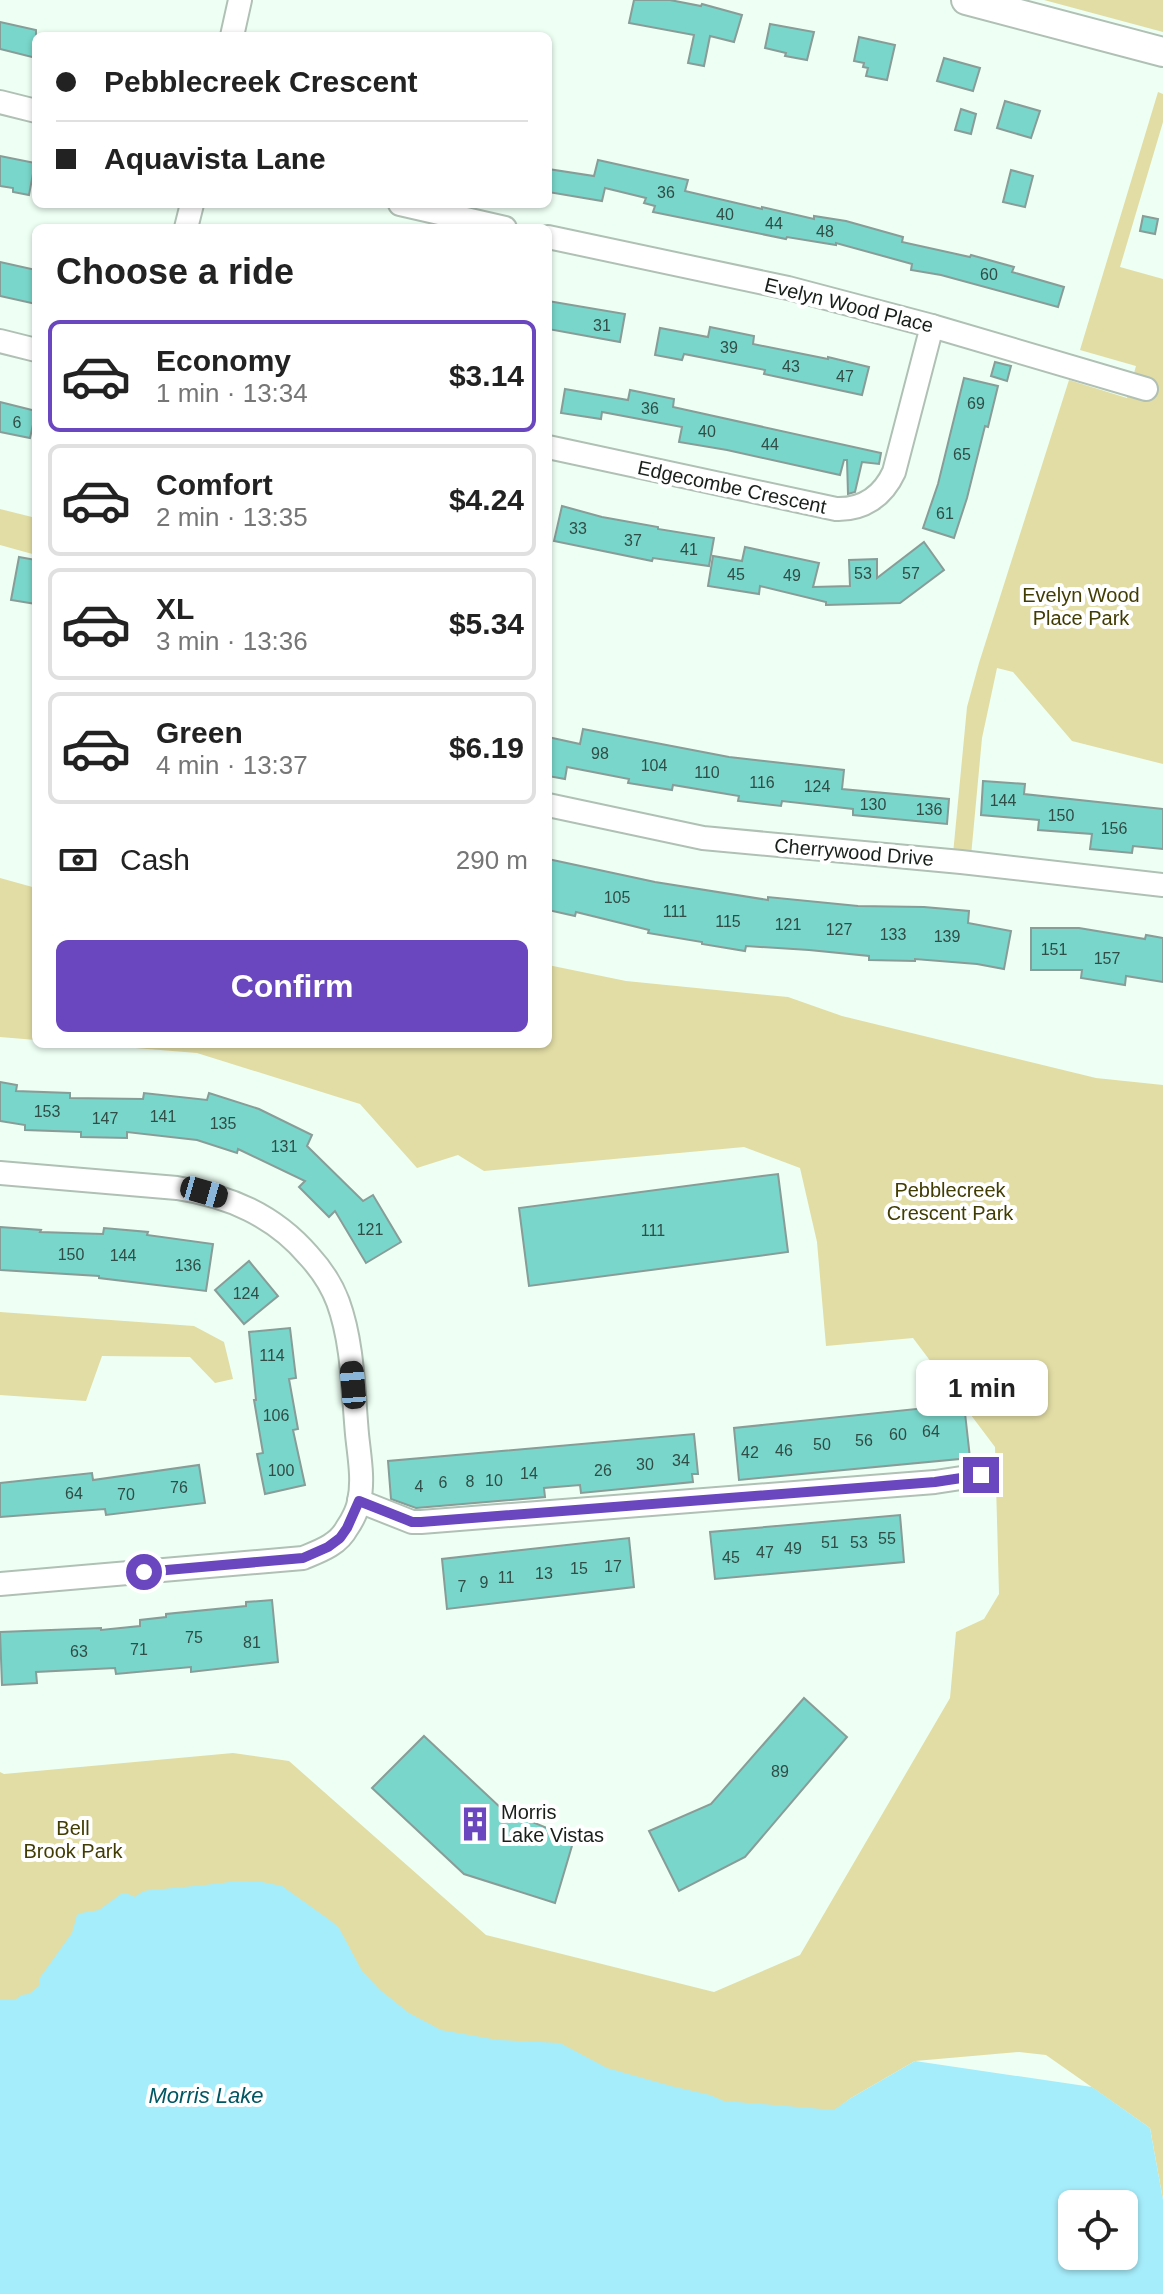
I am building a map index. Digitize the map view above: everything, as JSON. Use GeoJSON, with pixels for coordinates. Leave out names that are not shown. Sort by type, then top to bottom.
{"type":"FeatureCollection","features":[{"type":"Feature","properties":{"kind":"street"},"geometry":{"type":"LineString","coordinates":[[233,32],[240,0]]}},
{"type":"Feature","properties":{"kind":"street"},"geometry":{"type":"LineString","coordinates":[[966,0],[1163,52]]}},
{"type":"Feature","properties":{"kind":"street"},"geometry":{"type":"LineString","coordinates":[[0,102],[32,110]]}},
{"type":"Feature","properties":{"kind":"street"},"geometry":{"type":"LineString","coordinates":[[408,208],[433,221],[464,224]]}},
{"type":"Feature","properties":{"kind":"street","name":"Evelyn Wood Place"},"geometry":{"type":"LineString","coordinates":[[552,238],[788,288],[932,326],[1146,389]]}},
{"type":"Feature","properties":{"kind":"street","name":"Edgecombe Crescent"},"geometry":{"type":"LineString","coordinates":[[552,448],[830,508],[848,510],[859,507],[881,493],[894,472],[932,326]]}},
{"type":"Feature","properties":{"kind":"street"},"geometry":{"type":"LineString","coordinates":[[0,341],[32,349]]}},
{"type":"Feature","properties":{"kind":"street","name":"Cherrywood Drive"},"geometry":{"type":"LineString","coordinates":[[552,806],[703,838],[1163,885]]}},
{"type":"Feature","properties":{"kind":"street"},"geometry":{"type":"LineString","coordinates":[[0,1173],[204,1192],[252,1209],[293,1240],[309,1256],[337,1299],[346,1327],[360,1467],[359,1501],[347,1528],[328,1547],[303,1558],[0,1584]]}},
{"type":"Feature","properties":{"kind":"street"},"geometry":{"type":"LineString","coordinates":[[359,1501],[412,1522],[421,1522],[935,1482],[981,1475]]}},
{"type":"Feature","properties":{"kind":"green space"},"geometry":{"type":"Polygon","coordinates":[[[1044,0],[1163,0],[1163,32],[1044,0]]]}},
{"type":"Feature","properties":{"kind":"green space","name":"Evelyn Wood Place Park"},"geometry":{"type":"Polygon","coordinates":[[[1158,92],[1163,94],[1163,122],[1120,267],[1163,279],[1163,764],[1072,741],[1013,672],[997,668],[982,738],[971,856],[953,854],[967,707],[1069,380],[1127,398],[1136,366],[1080,350],[1158,92]]]}},
{"type":"Feature","properties":{"kind":"green space"},"geometry":{"type":"Polygon","coordinates":[[[0,509],[32,517],[32,554],[0,545],[0,509]]]}},
{"type":"Feature","properties":{"kind":"green space"},"geometry":{"type":"Polygon","coordinates":[[[0,878],[32,887],[32,1040],[0,1037],[0,878]]]}},
{"type":"Feature","properties":{"kind":"green space"},"geometry":{"type":"Polygon","coordinates":[[[552,966],[626,981],[788,997],[842,1016],[1096,1078],[1163,1085],[1163,2200],[1150,2128],[1046,2055],[1019,2052],[915,2061],[834,2111],[726,2107],[130,1955],[0,2014],[0,1772],[233,1753],[289,1761],[486,1935],[714,1992],[800,1955],[950,1698],[956,1632],[984,1619],[999,1594],[995,1447],[913,1338],[826,1346],[817,1242],[800,1168],[744,1147],[484,1171],[458,1155],[417,1168],[360,1104],[197,1053],[135,1048],[552,1048],[552,966]]]}},
{"type":"Feature","properties":{"kind":"green space"},"geometry":{"type":"Polygon","coordinates":[[[0,1312],[194,1326],[224,1342],[233,1379],[215,1383],[190,1357],[102,1356],[86,1401],[0,1395],[0,1312]]]}},
{"type":"Feature","properties":{"kind":"water","name":"Morris Lake"},"geometry":{"type":"Polygon","coordinates":[[[238,1881],[282,1886],[339,1928],[362,1971],[380,1990],[409,2013],[441,2030],[498,2040],[560,2043],[607,2068],[724,2101],[834,2110],[915,2061],[1092,2087],[1150,2128],[1163,2200],[1163,2294],[0,2294],[0,2000],[15,2000],[39,1986],[39,1979],[72,1933],[77,1915],[99,1910],[121,1894],[135,1897],[147,1891],[238,1881]]]}},
{"type":"Feature","properties":{"kind":"building"},"geometry":{"type":"Polygon","coordinates":[[[634,0],[702,4],[742,15],[734,42],[710,36],[704,66],[688,63],[694,35],[629,23],[634,0]]]}},
{"type":"Feature","properties":{"kind":"building"},"geometry":{"type":"Polygon","coordinates":[[[0,22],[36,30],[32,32],[32,57],[0,49],[0,22]]]}},
{"type":"Feature","properties":{"kind":"building"},"geometry":{"type":"Polygon","coordinates":[[[770,24],[814,32],[807,60],[765,48],[770,24]]]}},
{"type":"Feature","properties":{"kind":"building"},"geometry":{"type":"Polygon","coordinates":[[[859,37],[895,45],[887,80],[866,76],[868,68],[863,67],[864,63],[854,61],[859,37]]]}},
{"type":"Feature","properties":{"kind":"building"},"geometry":{"type":"Polygon","coordinates":[[[944,58],[980,68],[973,91],[937,81],[944,58]]]}},
{"type":"Feature","properties":{"kind":"building"},"geometry":{"type":"Polygon","coordinates":[[[1005,101],[1040,111],[1031,138],[997,128],[1005,101]]]}},
{"type":"Feature","properties":{"kind":"building"},"geometry":{"type":"Polygon","coordinates":[[[961,109],[976,114],[971,134],[955,130],[961,109]]]}},
{"type":"Feature","properties":{"kind":"building"},"geometry":{"type":"Polygon","coordinates":[[[0,156],[32,162],[29,195],[0,186],[0,156]]]}},
{"type":"Feature","properties":{"kind":"building"},"geometry":{"type":"Polygon","coordinates":[[[598,160],[688,180],[685,191],[814,219],[814,216],[846,221],[903,237],[902,242],[1014,267],[1012,272],[1064,287],[1058,307],[941,275],[911,270],[912,264],[836,243],[786,239],[653,212],[655,206],[644,203],[646,198],[605,188],[602,201],[552,193],[552,170],[594,176],[598,160]]]}},
{"type":"Feature","properties":{"kind":"building"},"geometry":{"type":"Polygon","coordinates":[[[1011,170],[1033,176],[1025,207],[1003,202],[1011,170]]]}},
{"type":"Feature","properties":{"kind":"building"},"geometry":{"type":"Polygon","coordinates":[[[1143,216],[1158,219],[1155,234],[1140,231],[1143,216]]]}},
{"type":"Feature","properties":{"kind":"building"},"geometry":{"type":"Polygon","coordinates":[[[0,262],[32,269],[32,303],[0,296],[0,262]]]}},
{"type":"Feature","properties":{"kind":"building"},"geometry":{"type":"Polygon","coordinates":[[[552,302],[625,314],[620,342],[552,330],[552,302]]]}},
{"type":"Feature","properties":{"kind":"building"},"geometry":{"type":"Polygon","coordinates":[[[710,327],[754,336],[753,344],[869,367],[862,395],[764,374],[765,370],[684,354],[682,360],[655,355],[660,328],[708,337],[710,327]]]}},
{"type":"Feature","properties":{"kind":"building"},"geometry":{"type":"Polygon","coordinates":[[[995,362],[1011,366],[1007,381],[991,376],[995,362]]]}},
{"type":"Feature","properties":{"kind":"building"},"geometry":{"type":"Polygon","coordinates":[[[964,378],[998,386],[954,538],[923,528],[938,484],[964,378]]]}},
{"type":"Feature","properties":{"kind":"building"},"geometry":{"type":"Polygon","coordinates":[[[565,389],[628,400],[630,390],[674,399],[673,407],[881,453],[879,464],[862,462],[855,492],[848,494],[847,460],[844,460],[840,475],[679,442],[682,427],[602,412],[601,419],[561,413],[565,389]]]}},
{"type":"Feature","properties":{"kind":"building"},"geometry":{"type":"Polygon","coordinates":[[[0,402],[32,410],[30,438],[0,432],[0,402]]]}},
{"type":"Feature","properties":{"kind":"building"},"geometry":{"type":"Polygon","coordinates":[[[562,506],[658,529],[714,538],[709,566],[653,558],[652,561],[554,541],[562,506]]]}},
{"type":"Feature","properties":{"kind":"building"},"geometry":{"type":"Polygon","coordinates":[[[924,542],[944,570],[900,603],[826,605],[826,602],[760,586],[759,594],[708,586],[713,556],[742,561],[745,547],[819,563],[813,587],[850,586],[849,560],[877,559],[877,578],[924,542]]]}},
{"type":"Feature","properties":{"kind":"building"},"geometry":{"type":"Polygon","coordinates":[[[19,557],[32,559],[32,603],[11,600],[19,557]]]}},
{"type":"Feature","properties":{"kind":"building"},"geometry":{"type":"Polygon","coordinates":[[[583,729],[729,757],[844,770],[842,789],[949,799],[947,824],[853,815],[853,809],[782,801],[781,806],[738,801],[739,796],[673,785],[672,790],[628,783],[629,779],[567,767],[565,779],[552,777],[552,738],[580,744],[583,729]]]}},
{"type":"Feature","properties":{"kind":"building"},"geometry":{"type":"Polygon","coordinates":[[[983,781],[1025,784],[1024,794],[1163,809],[1163,849],[1133,846],[1132,853],[1090,849],[1092,834],[1038,830],[1039,820],[981,815],[983,781]]]}},
{"type":"Feature","properties":{"kind":"building"},"geometry":{"type":"Polygon","coordinates":[[[552,860],[655,882],[768,900],[768,897],[858,906],[969,911],[968,923],[1011,931],[1004,969],[915,959],[869,960],[869,956],[809,950],[746,946],[745,951],[648,933],[649,930],[576,912],[575,916],[552,911],[552,860]]]}},
{"type":"Feature","properties":{"kind":"building"},"geometry":{"type":"Polygon","coordinates":[[[1031,928],[1079,928],[1145,939],[1146,935],[1163,938],[1163,982],[1126,976],[1125,985],[1081,978],[1082,970],[1031,970],[1031,928]]]}},
{"type":"Feature","properties":{"kind":"building"},"geometry":{"type":"Polygon","coordinates":[[[0,1082],[17,1085],[16,1091],[70,1093],[70,1098],[143,1099],[144,1093],[207,1100],[209,1093],[259,1109],[312,1135],[307,1146],[363,1201],[373,1195],[401,1242],[366,1263],[335,1211],[329,1217],[299,1187],[305,1181],[238,1149],[237,1153],[197,1140],[127,1132],[127,1138],[81,1137],[81,1132],[25,1130],[25,1125],[0,1121],[0,1082]]]}},
{"type":"Feature","properties":{"kind":"building"},"geometry":{"type":"Polygon","coordinates":[[[778,1174],[788,1252],[529,1286],[519,1208],[778,1174]]]}},
{"type":"Feature","properties":{"kind":"building"},"geometry":{"type":"Polygon","coordinates":[[[0,1227],[103,1234],[104,1228],[148,1232],[147,1235],[213,1244],[206,1291],[99,1276],[0,1270],[0,1227]]]}},
{"type":"Feature","properties":{"kind":"building"},"geometry":{"type":"Polygon","coordinates":[[[249,1261],[278,1296],[244,1324],[215,1290],[249,1261]]]}},
{"type":"Feature","properties":{"kind":"building"},"geometry":{"type":"Polygon","coordinates":[[[290,1328],[296,1378],[289,1379],[298,1429],[293,1430],[305,1485],[265,1494],[257,1454],[263,1453],[254,1400],[249,1332],[290,1328]]]}},
{"type":"Feature","properties":{"kind":"building"},"geometry":{"type":"Polygon","coordinates":[[[964,1404],[970,1458],[739,1480],[734,1428],[964,1404]]]}},
{"type":"Feature","properties":{"kind":"building"},"geometry":{"type":"Polygon","coordinates":[[[694,1434],[698,1474],[692,1474],[693,1482],[581,1493],[580,1485],[544,1488],[545,1497],[416,1508],[391,1499],[388,1461],[694,1434]]]}},
{"type":"Feature","properties":{"kind":"building"},"geometry":{"type":"Polygon","coordinates":[[[199,1465],[205,1503],[106,1515],[105,1509],[0,1517],[0,1483],[92,1473],[93,1480],[199,1465]]]}},
{"type":"Feature","properties":{"kind":"building"},"geometry":{"type":"Polygon","coordinates":[[[900,1515],[904,1562],[715,1579],[710,1532],[900,1515]]]}},
{"type":"Feature","properties":{"kind":"building"},"geometry":{"type":"Polygon","coordinates":[[[629,1538],[634,1587],[447,1609],[442,1559],[629,1538]]]}},
{"type":"Feature","properties":{"kind":"building"},"geometry":{"type":"Polygon","coordinates":[[[272,1600],[278,1662],[191,1672],[191,1667],[116,1674],[115,1668],[36,1672],[37,1683],[2,1685],[0,1632],[140,1626],[140,1620],[166,1617],[166,1614],[246,1606],[246,1602],[272,1600]]]}},
{"type":"Feature","properties":{"kind":"building"},"geometry":{"type":"Polygon","coordinates":[[[804,1698],[847,1737],[745,1857],[679,1891],[649,1831],[711,1804],[804,1698]]]}},
{"type":"Feature","properties":{"kind":"building","name":"Morris Lake Vistas"},"geometry":{"type":"Polygon","coordinates":[[[424,1736],[503,1810],[574,1839],[555,1903],[464,1874],[372,1788],[424,1736]]]}},
{"type":"Feature","properties":{"kind":"place","name":"Morris Lake Vistas"},"geometry":{"type":"Point","coordinates":[475,1824]}},
{"type":"Feature","properties":{"kind":"route"},"geometry":{"type":"LineString","coordinates":[[144,1572],[303,1558],[340,1538],[359,1501],[412,1522],[421,1522],[935,1482],[981,1475]]}},
{"type":"Feature","properties":{"kind":"park label","name":"Pebblecreek Crescent Park"},"geometry":{"type":"Point","coordinates":[950,1202]}},
{"type":"Feature","properties":{"kind":"park label","name":"Bell Brook Park"},"geometry":{"type":"Point","coordinates":[73,1840]}}]}
